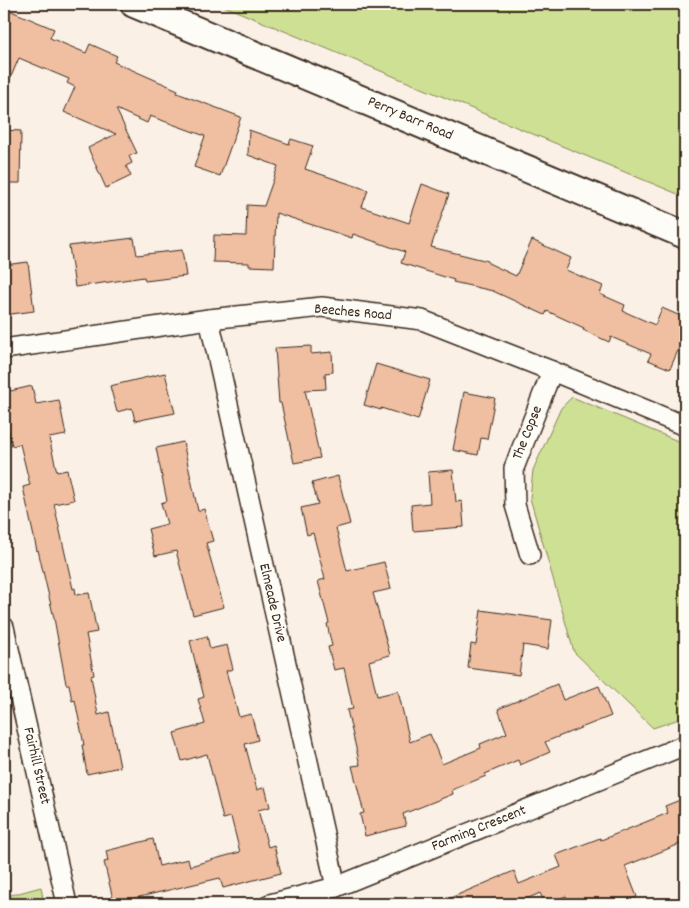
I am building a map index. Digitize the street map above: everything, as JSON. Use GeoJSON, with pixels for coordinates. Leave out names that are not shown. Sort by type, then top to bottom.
{"type":"FeatureCollection","features":[{"type":"Feature","properties":{"kind":"street","name":"Perry Barr Road"},"geometry":{"type":"LineString","coordinates":[[134,4],[685,235]]}},
{"type":"Feature","properties":{"kind":"street","name":"Beeches Road"},"geometry":{"type":"LineString","coordinates":[[4,349],[209,319],[322,307],[422,320],[685,426]]}},
{"type":"Feature","properties":{"kind":"street","name":"Elmeade Drive"},"geometry":{"type":"LineString","coordinates":[[209,319],[336,887]]}},
{"type":"Feature","properties":{"kind":"street","name":"The Copse"},"geometry":{"type":"LineString","coordinates":[[530,555],[515,505],[514,468],[552,371]]}},
{"type":"Feature","properties":{"kind":"street","name":"Fairhill Street"},"geometry":{"type":"LineString","coordinates":[[4,627],[67,904]]}},
{"type":"Feature","properties":{"kind":"street","name":"Farming Crescent"},"geometry":{"type":"LineString","coordinates":[[270,904],[336,887],[685,745]]}},
{"type":"Feature","properties":{"kind":"green space"},"geometry":{"type":"Polygon","coordinates":[[[219,4],[685,4],[685,197],[219,4]]]}},
{"type":"Feature","properties":{"kind":"green space"},"geometry":{"type":"Polygon","coordinates":[[[572,397],[685,444],[685,717],[653,728],[574,652],[530,498],[533,470],[561,408],[572,397]]]}},
{"type":"Feature","properties":{"kind":"green space"},"geometry":{"type":"Polygon","coordinates":[[[41,887],[44,904],[4,904],[4,897],[41,887]]]}},
{"type":"Feature","properties":{"kind":"building"},"geometry":{"type":"Polygon","coordinates":[[[4,8],[54,29],[50,38],[86,53],[90,44],[117,56],[114,62],[178,90],[177,93],[241,117],[220,176],[194,167],[205,136],[150,116],[147,123],[116,109],[137,153],[129,156],[132,163],[126,166],[131,176],[106,188],[88,148],[116,134],[64,112],[75,87],[67,83],[69,79],[19,58],[4,93],[4,8]]]}},
{"type":"Feature","properties":{"kind":"building"},"geometry":{"type":"Polygon","coordinates":[[[4,130],[21,131],[20,183],[4,183],[4,130]]]}},
{"type":"Feature","properties":{"kind":"building"},"geometry":{"type":"Polygon","coordinates":[[[249,130],[289,144],[291,139],[313,146],[305,169],[368,190],[362,207],[409,223],[422,184],[449,194],[431,247],[488,261],[488,263],[516,276],[532,240],[571,258],[566,270],[603,286],[600,294],[625,305],[623,311],[655,325],[662,308],[685,318],[685,334],[670,369],[648,360],[651,354],[611,337],[609,342],[547,311],[545,315],[493,291],[453,282],[454,280],[401,263],[405,252],[353,234],[352,238],[276,213],[274,267],[249,266],[249,263],[213,262],[214,235],[246,236],[247,205],[264,206],[278,166],[248,155],[249,130]]]}},
{"type":"Feature","properties":{"kind":"building"},"geometry":{"type":"Polygon","coordinates":[[[134,238],[137,255],[182,250],[186,276],[145,281],[144,277],[75,287],[69,246],[134,238]]]}},
{"type":"Feature","properties":{"kind":"building"},"geometry":{"type":"Polygon","coordinates":[[[28,262],[34,311],[4,315],[4,265],[28,262]]]}},
{"type":"Feature","properties":{"kind":"building"},"geometry":{"type":"Polygon","coordinates":[[[311,346],[311,354],[332,352],[333,372],[325,373],[326,389],[305,390],[320,458],[294,463],[281,403],[279,403],[275,348],[311,346]]]}},
{"type":"Feature","properties":{"kind":"building"},"geometry":{"type":"Polygon","coordinates":[[[376,364],[430,380],[418,420],[381,408],[381,410],[364,405],[376,364]]]}},
{"type":"Feature","properties":{"kind":"building"},"geometry":{"type":"Polygon","coordinates":[[[165,373],[175,413],[135,421],[132,408],[117,412],[110,386],[165,373]]]}},
{"type":"Feature","properties":{"kind":"building"},"geometry":{"type":"Polygon","coordinates":[[[32,386],[36,404],[59,400],[66,435],[49,438],[57,472],[67,470],[74,500],[54,504],[73,589],[75,588],[76,595],[89,593],[97,632],[86,634],[94,675],[91,676],[98,715],[109,712],[120,767],[87,774],[82,745],[84,745],[75,700],[72,701],[69,684],[66,684],[54,618],[23,487],[30,485],[20,444],[12,446],[4,409],[10,408],[6,392],[32,386]]]}},
{"type":"Feature","properties":{"kind":"building"},"geometry":{"type":"Polygon","coordinates":[[[464,392],[495,398],[487,439],[481,438],[478,455],[453,450],[464,392]]]}},
{"type":"Feature","properties":{"kind":"building"},"geometry":{"type":"Polygon","coordinates":[[[183,442],[198,511],[204,509],[213,541],[206,543],[224,607],[193,615],[176,551],[155,556],[148,529],[167,524],[161,503],[167,501],[156,448],[183,442]]]}},
{"type":"Feature","properties":{"kind":"building"},"geometry":{"type":"Polygon","coordinates":[[[453,470],[456,502],[462,501],[464,527],[413,531],[411,505],[430,503],[428,472],[453,470]]]}},
{"type":"Feature","properties":{"kind":"building"},"geometry":{"type":"Polygon","coordinates":[[[338,476],[350,524],[336,528],[347,571],[384,562],[391,589],[373,593],[390,655],[369,661],[377,696],[398,691],[410,742],[430,734],[442,764],[481,748],[480,744],[507,733],[498,709],[557,684],[563,700],[599,686],[611,716],[545,742],[550,752],[520,765],[518,760],[452,790],[453,794],[403,814],[406,826],[365,836],[360,814],[364,813],[352,766],[360,765],[347,710],[353,709],[344,668],[334,670],[328,647],[332,646],[327,624],[329,623],[318,581],[325,579],[313,533],[307,535],[301,508],[318,504],[312,483],[338,476]]]}},
{"type":"Feature","properties":{"kind":"building"},"geometry":{"type":"Polygon","coordinates":[[[481,610],[552,620],[548,649],[523,645],[519,675],[468,668],[471,644],[476,645],[481,610]]]}},
{"type":"Feature","properties":{"kind":"building"},"geometry":{"type":"Polygon","coordinates":[[[207,636],[210,649],[227,645],[233,669],[226,671],[239,717],[251,714],[258,740],[245,744],[257,790],[265,787],[270,807],[258,810],[268,847],[274,845],[281,873],[223,888],[220,878],[114,903],[104,862],[108,861],[106,851],[153,839],[159,866],[188,859],[190,866],[240,852],[231,817],[223,819],[207,754],[182,761],[174,733],[205,724],[198,699],[204,697],[190,641],[207,636]]]}},
{"type":"Feature","properties":{"kind":"building"},"geometry":{"type":"Polygon","coordinates":[[[685,798],[685,855],[680,844],[625,866],[637,897],[619,904],[611,904],[608,899],[594,904],[570,904],[566,896],[545,904],[540,893],[515,904],[436,904],[514,871],[519,884],[561,867],[556,855],[600,838],[601,840],[668,813],[665,806],[685,798]]]}}]}
